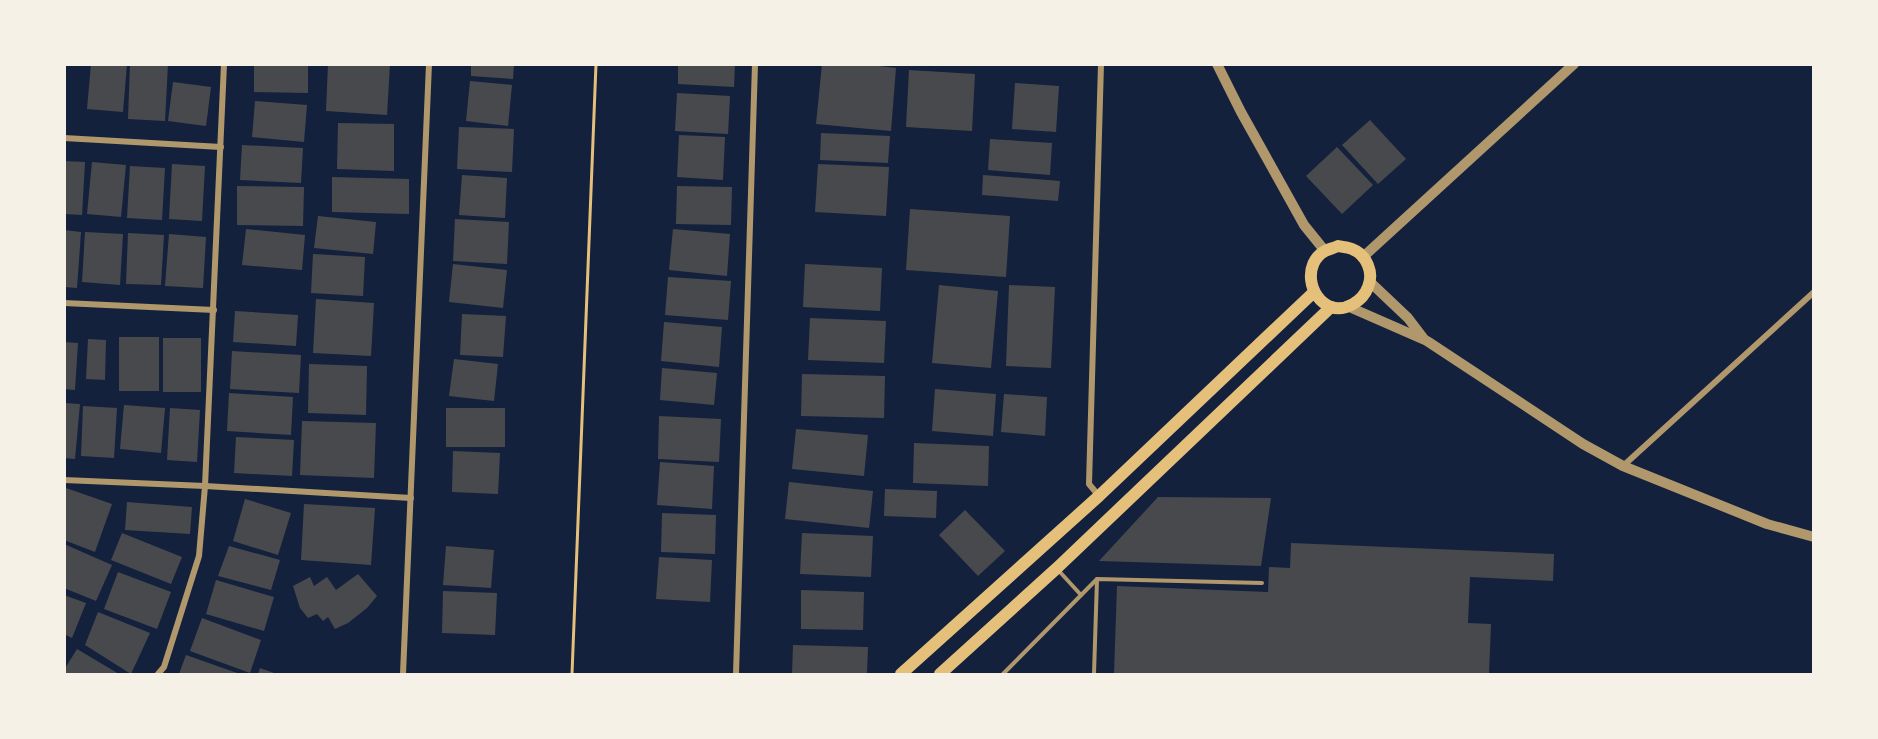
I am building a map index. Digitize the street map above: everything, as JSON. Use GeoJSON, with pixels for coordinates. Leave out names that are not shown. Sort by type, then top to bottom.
{"type":"FeatureCollection","features":[{"type":"Feature","properties":{"kind":"main road"},"geometry":{"type":"LineString","coordinates":[[1338,246],[1352,249],[1364,257],[1370,273],[1370,282],[1362,298],[1347,306],[1331,307],[1314,292],[1310,281],[1311,269],[1316,258],[1324,251],[1338,246]]}},
{"type":"Feature","properties":{"kind":"main road"},"geometry":{"type":"LineString","coordinates":[[901,675],[1099,496],[1314,292]]}},
{"type":"Feature","properties":{"kind":"main road"},"geometry":{"type":"LineString","coordinates":[[940,675],[1057,568],[1331,307]]}},
{"type":"Feature","properties":{"kind":"street"},"geometry":{"type":"LineString","coordinates":[[158,675],[164,667],[199,556],[214,310],[224,64]]}},
{"type":"Feature","properties":{"kind":"street"},"geometry":{"type":"LineString","coordinates":[[403,675],[429,64]]}},
{"type":"Feature","properties":{"kind":"street"},"geometry":{"type":"LineString","coordinates":[[736,675],[755,64]]}},
{"type":"Feature","properties":{"kind":"street"},"geometry":{"type":"LineString","coordinates":[[1099,496],[1089,484],[1101,64]]}},
{"type":"Feature","properties":{"kind":"street"},"geometry":{"type":"LineString","coordinates":[[1217,64],[1304,225],[1324,251]]}},
{"type":"Feature","properties":{"kind":"street"},"geometry":{"type":"LineString","coordinates":[[1364,257],[1574,64]]}},
{"type":"Feature","properties":{"kind":"street"},"geometry":{"type":"LineString","coordinates":[[64,138],[221,147]]}},
{"type":"Feature","properties":{"kind":"street"},"geometry":{"type":"LineString","coordinates":[[1370,282],[1408,318],[1426,341]]}},
{"type":"Feature","properties":{"kind":"street"},"geometry":{"type":"LineString","coordinates":[[1623,466],[1814,292]]}},
{"type":"Feature","properties":{"kind":"street"},"geometry":{"type":"LineString","coordinates":[[64,303],[214,310]]}},
{"type":"Feature","properties":{"kind":"street"},"geometry":{"type":"LineString","coordinates":[[1347,306],[1426,341],[1582,444],[1623,466],[1767,524],[1814,537]]}},
{"type":"Feature","properties":{"kind":"street"},"geometry":{"type":"LineString","coordinates":[[64,480],[411,498]]}},
{"type":"Feature","properties":{"kind":"lane"},"geometry":{"type":"LineString","coordinates":[[1057,568],[1081,595]]}},
{"type":"Feature","properties":{"kind":"lane"},"geometry":{"type":"LineString","coordinates":[[1094,675],[1097,579]]}},
{"type":"Feature","properties":{"kind":"lane"},"geometry":{"type":"LineString","coordinates":[[1003,675],[1097,579],[1262,583]]}},
{"type":"Feature","properties":{"kind":"path"},"geometry":{"type":"LineString","coordinates":[[572,675],[596,64]]}},
{"type":"Feature","properties":{"kind":"building"},"geometry":{"type":"Polygon","coordinates":[[[91,64],[127,64],[123,112],[87,109],[91,64]]]}},
{"type":"Feature","properties":{"kind":"building"},"geometry":{"type":"Polygon","coordinates":[[[130,64],[168,64],[165,121],[128,119],[130,64]]]}},
{"type":"Feature","properties":{"kind":"building"},"geometry":{"type":"Polygon","coordinates":[[[328,64],[390,64],[387,115],[326,111],[328,64]]]}},
{"type":"Feature","properties":{"kind":"building"},"geometry":{"type":"Polygon","coordinates":[[[471,64],[514,64],[513,79],[471,76],[471,64]]]}},
{"type":"Feature","properties":{"kind":"building"},"geometry":{"type":"Polygon","coordinates":[[[678,64],[735,64],[734,87],[678,84],[678,64]]]}},
{"type":"Feature","properties":{"kind":"building"},"geometry":{"type":"Polygon","coordinates":[[[822,64],[862,64],[896,68],[891,131],[816,124],[822,64]]]}},
{"type":"Feature","properties":{"kind":"building"},"geometry":{"type":"Polygon","coordinates":[[[254,65],[308,66],[308,93],[254,92],[254,65]]]}},
{"type":"Feature","properties":{"kind":"building"},"geometry":{"type":"Polygon","coordinates":[[[909,70],[975,74],[972,131],[906,127],[909,70]]]}},
{"type":"Feature","properties":{"kind":"building"},"geometry":{"type":"Polygon","coordinates":[[[470,81],[512,85],[508,126],[466,121],[470,81]]]}},
{"type":"Feature","properties":{"kind":"building"},"geometry":{"type":"Polygon","coordinates":[[[173,82],[211,87],[206,126],[168,121],[173,82]]]}},
{"type":"Feature","properties":{"kind":"building"},"geometry":{"type":"Polygon","coordinates":[[[1015,83],[1059,86],[1056,132],[1012,129],[1015,83]]]}},
{"type":"Feature","properties":{"kind":"building"},"geometry":{"type":"Polygon","coordinates":[[[677,93],[730,96],[728,134],[675,131],[677,93]]]}},
{"type":"Feature","properties":{"kind":"building"},"geometry":{"type":"Polygon","coordinates":[[[255,101],[307,105],[304,142],[252,137],[255,101]]]}},
{"type":"Feature","properties":{"kind":"building"},"geometry":{"type":"Polygon","coordinates":[[[1370,120],[1406,159],[1378,184],[1342,145],[1370,120]]]}},
{"type":"Feature","properties":{"kind":"building"},"geometry":{"type":"Polygon","coordinates":[[[338,123],[394,124],[394,171],[337,169],[338,123]]]}},
{"type":"Feature","properties":{"kind":"building"},"geometry":{"type":"Polygon","coordinates":[[[459,127],[514,129],[512,172],[457,169],[459,127]]]}},
{"type":"Feature","properties":{"kind":"building"},"geometry":{"type":"Polygon","coordinates":[[[821,133],[890,136],[888,163],[820,160],[821,133]]]}},
{"type":"Feature","properties":{"kind":"building"},"geometry":{"type":"Polygon","coordinates":[[[679,135],[725,137],[723,180],[677,177],[679,135]]]}},
{"type":"Feature","properties":{"kind":"building"},"geometry":{"type":"Polygon","coordinates":[[[990,139],[1052,143],[1050,175],[988,170],[990,139]]]}},
{"type":"Feature","properties":{"kind":"building"},"geometry":{"type":"Polygon","coordinates":[[[242,145],[303,148],[301,183],[240,180],[242,145]]]}},
{"type":"Feature","properties":{"kind":"building"},"geometry":{"type":"Polygon","coordinates":[[[1337,147],[1373,185],[1342,214],[1306,176],[1337,147]]]}},
{"type":"Feature","properties":{"kind":"building"},"geometry":{"type":"Polygon","coordinates":[[[64,161],[85,162],[82,215],[64,214],[64,161]]]}},
{"type":"Feature","properties":{"kind":"building"},"geometry":{"type":"Polygon","coordinates":[[[92,162],[126,165],[121,217],[87,214],[92,162]]]}},
{"type":"Feature","properties":{"kind":"building"},"geometry":{"type":"Polygon","coordinates":[[[172,164],[205,166],[202,221],[169,219],[172,164]]]}},
{"type":"Feature","properties":{"kind":"building"},"geometry":{"type":"Polygon","coordinates":[[[818,164],[889,167],[886,216],[815,212],[818,164]]]}},
{"type":"Feature","properties":{"kind":"building"},"geometry":{"type":"Polygon","coordinates":[[[130,166],[165,168],[162,220],[127,218],[130,166]]]}},
{"type":"Feature","properties":{"kind":"building"},"geometry":{"type":"Polygon","coordinates":[[[462,175],[507,178],[505,218],[459,215],[462,175]]]}},
{"type":"Feature","properties":{"kind":"building"},"geometry":{"type":"Polygon","coordinates":[[[983,175],[1060,181],[1058,201],[982,195],[983,175]]]}},
{"type":"Feature","properties":{"kind":"building"},"geometry":{"type":"Polygon","coordinates":[[[332,177],[409,179],[409,214],[332,212],[332,177]]]}},
{"type":"Feature","properties":{"kind":"building"},"geometry":{"type":"Polygon","coordinates":[[[237,186],[304,187],[303,226],[237,225],[237,186]]]}},
{"type":"Feature","properties":{"kind":"building"},"geometry":{"type":"Polygon","coordinates":[[[677,186],[732,187],[731,225],[676,224],[677,186]]]}},
{"type":"Feature","properties":{"kind":"building"},"geometry":{"type":"Polygon","coordinates":[[[910,209],[1010,216],[1006,277],[906,270],[910,209]]]}},
{"type":"Feature","properties":{"kind":"building"},"geometry":{"type":"Polygon","coordinates":[[[318,216],[376,222],[373,254],[314,248],[318,216]]]}},
{"type":"Feature","properties":{"kind":"building"},"geometry":{"type":"Polygon","coordinates":[[[455,219],[509,222],[507,264],[453,261],[455,219]]]}},
{"type":"Feature","properties":{"kind":"building"},"geometry":{"type":"Polygon","coordinates":[[[246,229],[305,235],[302,270],[242,265],[246,229]]]}},
{"type":"Feature","properties":{"kind":"building"},"geometry":{"type":"Polygon","coordinates":[[[673,229],[730,234],[727,276],[669,270],[673,229]]]}},
{"type":"Feature","properties":{"kind":"building"},"geometry":{"type":"Polygon","coordinates":[[[64,230],[81,232],[77,288],[64,287],[64,230]]]}},
{"type":"Feature","properties":{"kind":"building"},"geometry":{"type":"Polygon","coordinates":[[[85,232],[123,234],[120,285],[82,282],[85,232]]]}},
{"type":"Feature","properties":{"kind":"building"},"geometry":{"type":"Polygon","coordinates":[[[128,233],[164,235],[161,285],[126,284],[128,233]]]}},
{"type":"Feature","properties":{"kind":"building"},"geometry":{"type":"Polygon","coordinates":[[[169,234],[206,237],[203,288],[165,286],[169,234]]]}},
{"type":"Feature","properties":{"kind":"building"},"geometry":{"type":"Polygon","coordinates":[[[313,254],[365,257],[363,296],[311,293],[313,254]]]}},
{"type":"Feature","properties":{"kind":"building"},"geometry":{"type":"Polygon","coordinates":[[[453,264],[507,270],[503,308],[449,302],[453,264]]]}},
{"type":"Feature","properties":{"kind":"building"},"geometry":{"type":"Polygon","coordinates":[[[805,264],[882,268],[880,311],[803,307],[805,264]]]}},
{"type":"Feature","properties":{"kind":"building"},"geometry":{"type":"Polygon","coordinates":[[[668,277],[731,281],[728,320],[665,315],[668,277]]]}},
{"type":"Feature","properties":{"kind":"building"},"geometry":{"type":"Polygon","coordinates":[[[939,285],[998,291],[991,368],[932,363],[939,285]]]}},
{"type":"Feature","properties":{"kind":"building"},"geometry":{"type":"Polygon","coordinates":[[[1009,285],[1055,287],[1051,368],[1006,366],[1009,285]]]}},
{"type":"Feature","properties":{"kind":"building"},"geometry":{"type":"Polygon","coordinates":[[[316,299],[374,303],[371,356],[313,353],[316,299]]]}},
{"type":"Feature","properties":{"kind":"building"},"geometry":{"type":"Polygon","coordinates":[[[235,311],[298,315],[296,346],[233,342],[235,311]]]}},
{"type":"Feature","properties":{"kind":"building"},"geometry":{"type":"Polygon","coordinates":[[[462,314],[506,316],[503,357],[460,355],[462,314]]]}},
{"type":"Feature","properties":{"kind":"building"},"geometry":{"type":"Polygon","coordinates":[[[810,318],[886,321],[884,363],[808,360],[810,318]]]}},
{"type":"Feature","properties":{"kind":"building"},"geometry":{"type":"Polygon","coordinates":[[[664,322],[722,327],[719,367],[661,361],[664,322]]]}},
{"type":"Feature","properties":{"kind":"building"},"geometry":{"type":"Polygon","coordinates":[[[119,337],[159,337],[159,391],[119,391],[119,337]]]}},
{"type":"Feature","properties":{"kind":"building"},"geometry":{"type":"Polygon","coordinates":[[[163,338],[201,338],[201,392],[163,392],[163,338]]]}},
{"type":"Feature","properties":{"kind":"building"},"geometry":{"type":"Polygon","coordinates":[[[88,339],[106,340],[105,380],[86,379],[88,339]]]}},
{"type":"Feature","properties":{"kind":"building"},"geometry":{"type":"Polygon","coordinates":[[[64,342],[78,343],[75,390],[64,389],[64,342]]]}},
{"type":"Feature","properties":{"kind":"building"},"geometry":{"type":"Polygon","coordinates":[[[232,351],[301,355],[299,393],[230,389],[232,351]]]}},
{"type":"Feature","properties":{"kind":"building"},"geometry":{"type":"Polygon","coordinates":[[[454,359],[498,364],[494,401],[449,396],[454,359]]]}},
{"type":"Feature","properties":{"kind":"building"},"geometry":{"type":"Polygon","coordinates":[[[309,364],[367,366],[366,415],[308,413],[309,364]]]}},
{"type":"Feature","properties":{"kind":"building"},"geometry":{"type":"Polygon","coordinates":[[[662,368],[717,373],[714,405],[660,400],[662,368]]]}},
{"type":"Feature","properties":{"kind":"building"},"geometry":{"type":"Polygon","coordinates":[[[802,374],[885,376],[884,418],[801,416],[802,374]]]}},
{"type":"Feature","properties":{"kind":"building"},"geometry":{"type":"Polygon","coordinates":[[[935,389],[996,394],[993,436],[932,431],[935,389]]]}},
{"type":"Feature","properties":{"kind":"building"},"geometry":{"type":"Polygon","coordinates":[[[229,393],[293,397],[291,435],[227,431],[229,393]]]}},
{"type":"Feature","properties":{"kind":"building"},"geometry":{"type":"Polygon","coordinates":[[[1004,394],[1047,397],[1045,436],[1001,432],[1004,394]]]}},
{"type":"Feature","properties":{"kind":"building"},"geometry":{"type":"Polygon","coordinates":[[[64,403],[80,404],[75,459],[64,458],[64,403]]]}},
{"type":"Feature","properties":{"kind":"building"},"geometry":{"type":"Polygon","coordinates":[[[124,405],[165,408],[161,453],[120,449],[124,405]]]}},
{"type":"Feature","properties":{"kind":"building"},"geometry":{"type":"Polygon","coordinates":[[[83,406],[117,408],[114,458],[81,456],[83,406]]]}},
{"type":"Feature","properties":{"kind":"building"},"geometry":{"type":"Polygon","coordinates":[[[170,408],[200,410],[197,462],[167,460],[170,408]]]}},
{"type":"Feature","properties":{"kind":"building"},"geometry":{"type":"Polygon","coordinates":[[[446,408],[505,408],[505,447],[446,447],[446,408]]]}},
{"type":"Feature","properties":{"kind":"building"},"geometry":{"type":"Polygon","coordinates":[[[659,416],[721,419],[719,462],[658,459],[659,416]]]}},
{"type":"Feature","properties":{"kind":"building"},"geometry":{"type":"Polygon","coordinates":[[[302,421],[376,423],[374,478],[300,475],[302,421]]]}},
{"type":"Feature","properties":{"kind":"building"},"geometry":{"type":"Polygon","coordinates":[[[796,429],[868,435],[864,476],[792,469],[796,429]]]}},
{"type":"Feature","properties":{"kind":"building"},"geometry":{"type":"Polygon","coordinates":[[[236,437],[294,440],[292,476],[234,473],[236,437]]]}},
{"type":"Feature","properties":{"kind":"building"},"geometry":{"type":"Polygon","coordinates":[[[914,443],[989,446],[988,486],[913,483],[914,443]]]}},
{"type":"Feature","properties":{"kind":"building"},"geometry":{"type":"Polygon","coordinates":[[[453,451],[500,453],[498,494],[452,492],[453,451]]]}},
{"type":"Feature","properties":{"kind":"building"},"geometry":{"type":"Polygon","coordinates":[[[660,462],[714,466],[712,509],[657,505],[660,462]]]}},
{"type":"Feature","properties":{"kind":"building"},"geometry":{"type":"Polygon","coordinates":[[[789,482],[873,491],[869,528],[785,519],[789,482]]]}},
{"type":"Feature","properties":{"kind":"building"},"geometry":{"type":"Polygon","coordinates":[[[66,488],[112,504],[95,552],[64,540],[64,493],[66,488]]]}},
{"type":"Feature","properties":{"kind":"building"},"geometry":{"type":"Polygon","coordinates":[[[885,489],[937,491],[936,518],[884,516],[885,489]]]}},
{"type":"Feature","properties":{"kind":"building"},"geometry":{"type":"Polygon","coordinates":[[[1158,497],[1271,498],[1261,566],[1099,561],[1158,497]]]}},
{"type":"Feature","properties":{"kind":"building"},"geometry":{"type":"Polygon","coordinates":[[[245,499],[291,513],[278,555],[233,541],[245,499]]]}},
{"type":"Feature","properties":{"kind":"building"},"geometry":{"type":"Polygon","coordinates":[[[127,502],[192,507],[190,534],[125,530],[127,502]]]}},
{"type":"Feature","properties":{"kind":"building"},"geometry":{"type":"Polygon","coordinates":[[[304,504],[375,508],[371,565],[301,560],[304,504]]]}},
{"type":"Feature","properties":{"kind":"building"},"geometry":{"type":"Polygon","coordinates":[[[965,510],[1005,551],[978,576],[939,535],[965,510]]]}},
{"type":"Feature","properties":{"kind":"building"},"geometry":{"type":"Polygon","coordinates":[[[662,513],[716,515],[715,554],[661,552],[662,513]]]}},
{"type":"Feature","properties":{"kind":"building"},"geometry":{"type":"Polygon","coordinates":[[[122,533],[182,557],[171,584],[111,560],[122,533]]]}},
{"type":"Feature","properties":{"kind":"building"},"geometry":{"type":"Polygon","coordinates":[[[802,533],[873,536],[871,577],[800,574],[802,533]]]}},
{"type":"Feature","properties":{"kind":"building"},"geometry":{"type":"Polygon","coordinates":[[[1291,543],[1554,554],[1553,581],[1470,577],[1468,623],[1491,624],[1489,674],[1114,674],[1117,586],[1268,592],[1269,567],[1290,568],[1291,543]]]}},
{"type":"Feature","properties":{"kind":"building"},"geometry":{"type":"Polygon","coordinates":[[[64,544],[112,565],[96,601],[64,588],[64,544]]]}},
{"type":"Feature","properties":{"kind":"building"},"geometry":{"type":"Polygon","coordinates":[[[229,546],[280,560],[271,590],[218,576],[229,546]]]}},
{"type":"Feature","properties":{"kind":"building"},"geometry":{"type":"Polygon","coordinates":[[[446,546],[494,550],[491,588],[443,585],[446,546]]]}},
{"type":"Feature","properties":{"kind":"building"},"geometry":{"type":"Polygon","coordinates":[[[659,557],[712,560],[710,602],[656,599],[659,557]]]}},
{"type":"Feature","properties":{"kind":"building"},"geometry":{"type":"Polygon","coordinates":[[[118,572],[171,592],[157,629],[104,609],[118,572]]]}},
{"type":"Feature","properties":{"kind":"building"},"geometry":{"type":"Polygon","coordinates":[[[358,574],[377,596],[367,608],[348,623],[335,629],[328,617],[323,621],[317,614],[308,618],[300,608],[293,586],[310,577],[314,586],[327,577],[336,590],[358,574]]]}},
{"type":"Feature","properties":{"kind":"building"},"geometry":{"type":"Polygon","coordinates":[[[216,580],[274,597],[264,631],[206,614],[216,580]]]}},
{"type":"Feature","properties":{"kind":"building"},"geometry":{"type":"Polygon","coordinates":[[[801,590],[864,592],[863,630],[801,629],[801,590]]]}},
{"type":"Feature","properties":{"kind":"building"},"geometry":{"type":"Polygon","coordinates":[[[443,591],[497,593],[495,635],[442,633],[443,591]]]}},
{"type":"Feature","properties":{"kind":"building"},"geometry":{"type":"Polygon","coordinates":[[[64,595],[86,603],[72,638],[64,634],[64,595]]]}},
{"type":"Feature","properties":{"kind":"building"},"geometry":{"type":"Polygon","coordinates":[[[98,612],[150,633],[131,674],[85,645],[98,612]]]}},
{"type":"Feature","properties":{"kind":"building"},"geometry":{"type":"Polygon","coordinates":[[[202,618],[261,640],[250,673],[190,651],[202,618]]]}},
{"type":"Feature","properties":{"kind":"building"},"geometry":{"type":"Polygon","coordinates":[[[793,645],[868,647],[867,674],[792,674],[793,645]]]}},
{"type":"Feature","properties":{"kind":"building"},"geometry":{"type":"Polygon","coordinates":[[[77,649],[119,674],[64,674],[64,670],[77,649]]]}},
{"type":"Feature","properties":{"kind":"building"},"geometry":{"type":"Polygon","coordinates":[[[186,655],[240,674],[179,674],[186,655]]]}},
{"type":"Feature","properties":{"kind":"building"},"geometry":{"type":"Polygon","coordinates":[[[260,668],[277,674],[258,674],[260,668]]]}}]}
